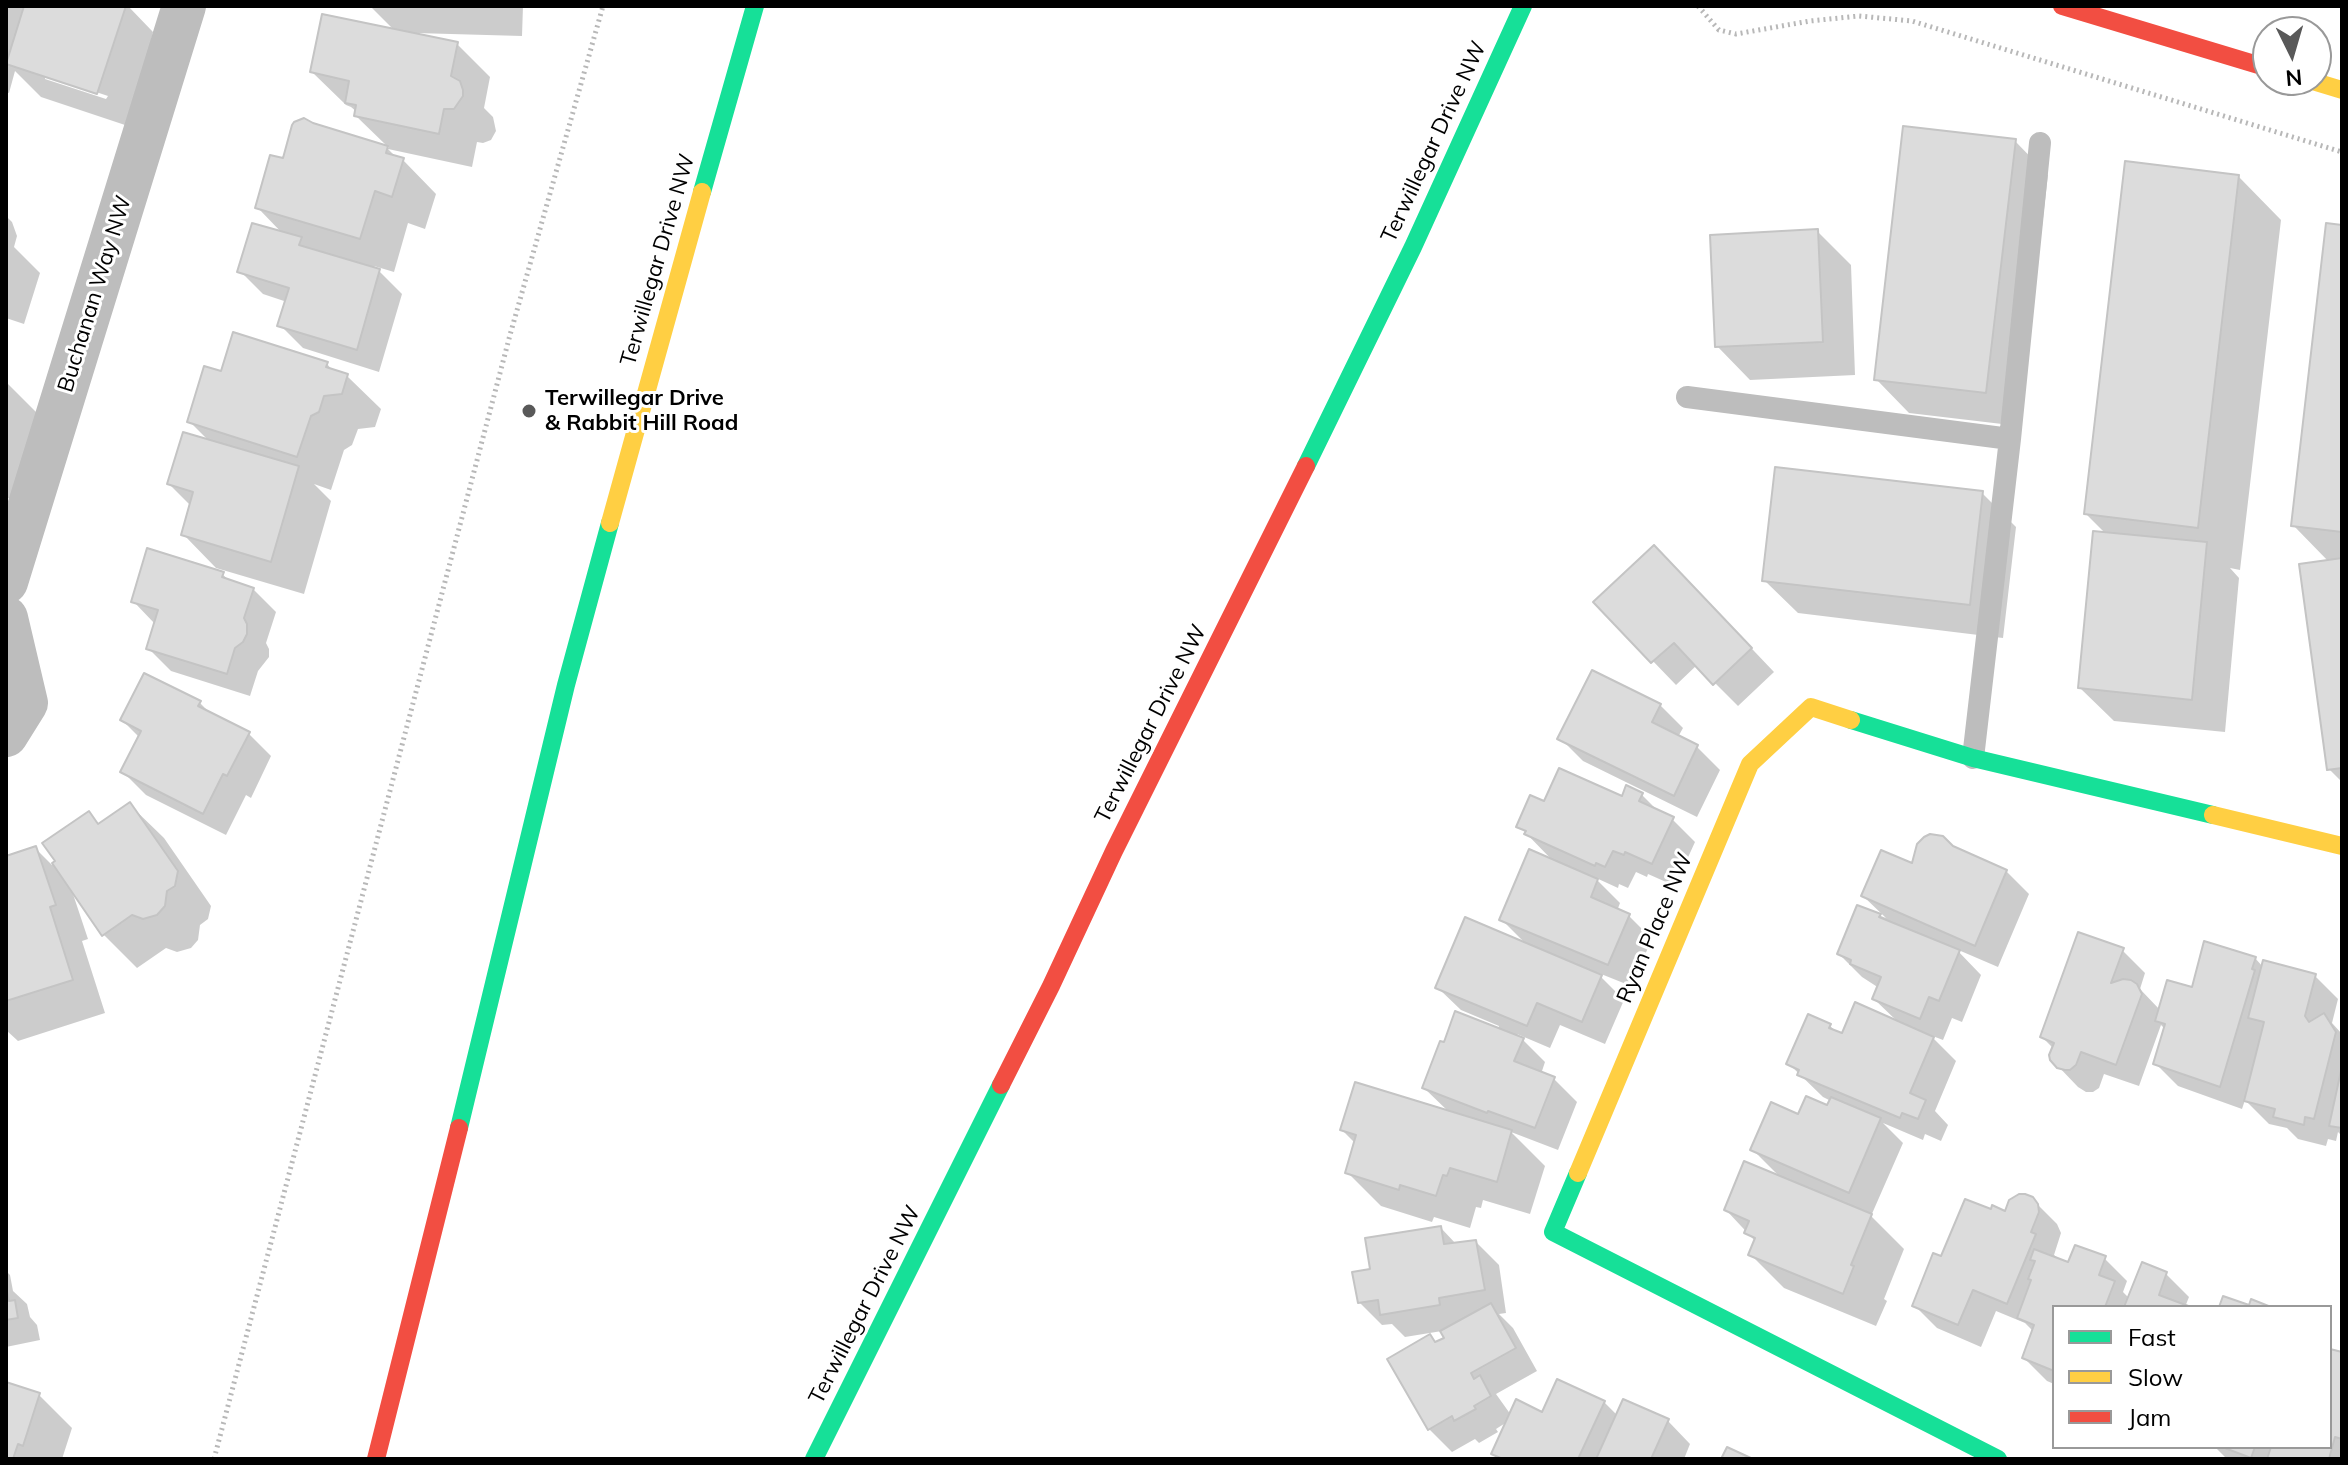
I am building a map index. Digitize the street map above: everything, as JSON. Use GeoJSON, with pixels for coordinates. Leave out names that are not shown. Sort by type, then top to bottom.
{"type":"FeatureCollection","features":[{"type":"Feature","properties":{"kind":"main road","name":"Terwillegar Drive NW"},"geometry":{"type":"LineString","coordinates":[[376,1459],[570,671],[755,6]]}},
{"type":"Feature","properties":{"kind":"main road","name":"Terwillegar Drive NW"},"geometry":{"type":"LineString","coordinates":[[814,1459],[1298,484],[1413,247],[1523,6]]}},
{"type":"Feature","properties":{"kind":"main road"},"geometry":{"type":"LineString","coordinates":[[2062,6],[2252,63]]}},
{"type":"Feature","properties":{"kind":"main road","name":"Ryan Place NW"},"geometry":{"type":"LineString","coordinates":[[1998,1459],[1553,1232],[1750,764],[1811,707],[1973,758],[2342,846]]}},
{"type":"Feature","properties":{"kind":"street","name":"Buchanan Way NW"},"geometry":{"type":"LineString","coordinates":[[6,582],[184,6]]}},
{"type":"Feature","properties":{"kind":"street"},"geometry":{"type":"LineString","coordinates":[[6,618],[26,703],[6,735]]}},
{"type":"Feature","properties":{"kind":"lane"},"geometry":{"type":"LineString","coordinates":[[1973,758],[2040,143]]}},
{"type":"Feature","properties":{"kind":"lane"},"geometry":{"type":"LineString","coordinates":[[1687,397],[2010,439]]}},
{"type":"Feature","properties":{"kind":"path"},"geometry":{"type":"LineString","coordinates":[[214,1459],[510,335],[603,6]]}},
{"type":"Feature","properties":{"kind":"path"},"geometry":{"type":"LineString","coordinates":[[1698,6],[1719,30],[1736,34],[1859,16],[1912,21],[2342,152]]}},
{"type":"Feature","properties":{"kind":"building"},"geometry":{"type":"Polygon","coordinates":[[[24,6],[126,6],[97,94],[6,64],[24,6]]]}},
{"type":"Feature","properties":{"kind":"building"},"geometry":{"type":"Polygon","coordinates":[[[322,14],[458,42],[451,76],[460,81],[463,96],[454,109],[444,109],[439,134],[354,116],[356,105],[345,103],[349,81],[310,72],[322,14]]]}},
{"type":"Feature","properties":{"kind":"building"},"geometry":{"type":"Polygon","coordinates":[[[304,118],[388,146],[386,153],[404,158],[392,197],[375,191],[360,239],[255,208],[270,155],[283,158],[292,125],[304,118]]]}},
{"type":"Feature","properties":{"kind":"building"},"geometry":{"type":"Polygon","coordinates":[[[1903,126],[2016,139],[1986,393],[1874,380],[1903,126]]]}},
{"type":"Feature","properties":{"kind":"building"},"geometry":{"type":"Polygon","coordinates":[[[2125,161],[2239,175],[2198,528],[2084,514],[2125,161]]]}},
{"type":"Feature","properties":{"kind":"building"},"geometry":{"type":"Polygon","coordinates":[[[252,223],[302,237],[299,245],[380,269],[357,350],[277,326],[289,288],[237,272],[252,223]]]}},
{"type":"Feature","properties":{"kind":"building"},"geometry":{"type":"Polygon","coordinates":[[[2326,223],[2342,225],[2342,532],[2291,526],[2326,223]]]}},
{"type":"Feature","properties":{"kind":"building"},"geometry":{"type":"Polygon","coordinates":[[[1818,229],[1823,342],[1715,347],[1710,235],[1818,229]]]}},
{"type":"Feature","properties":{"kind":"building"},"geometry":{"type":"Polygon","coordinates":[[[233,332],[328,362],[326,367],[348,374],[342,394],[324,396],[319,412],[311,416],[297,457],[187,422],[204,366],[221,371],[233,332]]]}},
{"type":"Feature","properties":{"kind":"building"},"geometry":{"type":"Polygon","coordinates":[[[183,432],[299,466],[271,562],[181,535],[193,492],[167,484],[183,432]]]}},
{"type":"Feature","properties":{"kind":"building"},"geometry":{"type":"Polygon","coordinates":[[[1775,467],[1983,491],[1970,605],[1762,581],[1775,467]]]}},
{"type":"Feature","properties":{"kind":"building"},"geometry":{"type":"Polygon","coordinates":[[[2093,531],[2207,542],[2192,700],[2078,688],[2093,531]]]}},
{"type":"Feature","properties":{"kind":"building"},"geometry":{"type":"Polygon","coordinates":[[[1654,545],[1752,648],[1713,685],[1674,643],[1651,663],[1593,602],[1654,545]]]}},
{"type":"Feature","properties":{"kind":"building"},"geometry":{"type":"Polygon","coordinates":[[[147,548],[224,572],[222,577],[254,588],[244,618],[247,634],[235,648],[227,674],[146,649],[158,610],[131,602],[147,548]]]}},
{"type":"Feature","properties":{"kind":"building"},"geometry":{"type":"Polygon","coordinates":[[[2342,558],[2342,768],[2327,770],[2299,564],[2342,558]]]}},
{"type":"Feature","properties":{"kind":"building"},"geometry":{"type":"Polygon","coordinates":[[[1592,670],[1661,704],[1652,722],[1698,745],[1674,796],[1557,739],[1592,670]]]}},
{"type":"Feature","properties":{"kind":"building"},"geometry":{"type":"Polygon","coordinates":[[[144,673],[201,701],[198,706],[250,732],[227,776],[223,774],[203,814],[120,772],[141,731],[120,720],[144,673]]]}},
{"type":"Feature","properties":{"kind":"building"},"geometry":{"type":"Polygon","coordinates":[[[1559,768],[1622,796],[1626,785],[1643,793],[1639,801],[1674,817],[1652,864],[1625,852],[1624,855],[1613,851],[1605,867],[1596,863],[1595,866],[1524,834],[1526,831],[1516,827],[1530,795],[1544,801],[1559,768]]]}},
{"type":"Feature","properties":{"kind":"building"},"geometry":{"type":"Polygon","coordinates":[[[130,802],[178,871],[175,886],[167,891],[165,906],[157,915],[143,919],[132,915],[102,936],[52,863],[55,861],[42,843],[89,811],[98,824],[130,802]]]}},
{"type":"Feature","properties":{"kind":"building"},"geometry":{"type":"Polygon","coordinates":[[[1930,834],[1943,836],[1953,846],[2007,870],[1975,946],[1861,896],[1881,850],[1912,863],[1917,844],[1930,834]]]}},
{"type":"Feature","properties":{"kind":"building"},"geometry":{"type":"Polygon","coordinates":[[[36,846],[56,905],[50,907],[73,980],[6,1001],[6,856],[36,846]]]}},
{"type":"Feature","properties":{"kind":"building"},"geometry":{"type":"Polygon","coordinates":[[[1529,849],[1598,879],[1591,897],[1630,914],[1608,965],[1499,920],[1529,849]]]}},
{"type":"Feature","properties":{"kind":"building"},"geometry":{"type":"Polygon","coordinates":[[[1857,905],[1960,950],[1939,1001],[1929,997],[1920,1019],[1872,999],[1881,977],[1850,964],[1851,960],[1837,954],[1857,905]]]}},
{"type":"Feature","properties":{"kind":"building"},"geometry":{"type":"Polygon","coordinates":[[[1465,917],[1602,975],[1582,1022],[1537,1003],[1527,1026],[1435,988],[1465,917]]]}},
{"type":"Feature","properties":{"kind":"building"},"geometry":{"type":"Polygon","coordinates":[[[2078,932],[2124,948],[2111,983],[2131,980],[2142,994],[2116,1065],[2081,1052],[2076,1065],[2065,1070],[2057,1068],[2050,1060],[2054,1043],[2040,1037],[2078,932]]]}},
{"type":"Feature","properties":{"kind":"building"},"geometry":{"type":"Polygon","coordinates":[[[2204,941],[2256,957],[2252,969],[2255,970],[2220,1087],[2153,1064],[2165,1024],[2155,1021],[2167,980],[2192,987],[2204,941]]]}},
{"type":"Feature","properties":{"kind":"building"},"geometry":{"type":"Polygon","coordinates":[[[2263,960],[2316,974],[2305,1016],[2309,1022],[2324,1013],[2336,1032],[2314,1119],[2305,1117],[2304,1125],[2273,1117],[2275,1109],[2244,1101],[2264,1022],[2248,1018],[2263,960]]]}},
{"type":"Feature","properties":{"kind":"building"},"geometry":{"type":"Polygon","coordinates":[[[1855,1002],[1934,1037],[1910,1093],[1926,1100],[1918,1119],[1902,1113],[1900,1118],[1797,1075],[1799,1070],[1786,1064],[1808,1014],[1831,1024],[1829,1028],[1842,1033],[1855,1002]]]}},
{"type":"Feature","properties":{"kind":"building"},"geometry":{"type":"Polygon","coordinates":[[[1455,1011],[1524,1038],[1514,1061],[1555,1077],[1535,1128],[1422,1088],[1455,1011]]]}},
{"type":"Feature","properties":{"kind":"building"},"geometry":{"type":"Polygon","coordinates":[[[2342,1066],[2342,1128],[2329,1126],[2342,1066]]]}},
{"type":"Feature","properties":{"kind":"building"},"geometry":{"type":"Polygon","coordinates":[[[1355,1082],[1512,1130],[1497,1182],[1450,1168],[1447,1176],[1443,1175],[1436,1196],[1400,1185],[1399,1190],[1345,1173],[1356,1135],[1340,1130],[1355,1082]]]}},
{"type":"Feature","properties":{"kind":"building"},"geometry":{"type":"Polygon","coordinates":[[[1806,1096],[1827,1105],[1831,1097],[1881,1118],[1849,1193],[1750,1150],[1771,1102],[1798,1114],[1806,1096]]]}},
{"type":"Feature","properties":{"kind":"building"},"geometry":{"type":"Polygon","coordinates":[[[1744,1161],[1872,1214],[1843,1294],[1748,1255],[1755,1238],[1744,1233],[1749,1221],[1724,1210],[1744,1161]]]}},
{"type":"Feature","properties":{"kind":"building"},"geometry":{"type":"Polygon","coordinates":[[[2019,1194],[2033,1197],[2039,1212],[2031,1232],[2036,1234],[2007,1304],[1973,1290],[1958,1325],[1912,1306],[1933,1253],[1941,1256],[1965,1199],[2005,1211],[2009,1200],[2019,1194]]]}},
{"type":"Feature","properties":{"kind":"building"},"geometry":{"type":"Polygon","coordinates":[[[1441,1226],[1444,1244],[1476,1240],[1485,1290],[1439,1298],[1440,1305],[1380,1315],[1378,1300],[1358,1303],[1352,1272],[1370,1269],[1365,1238],[1441,1226]]]}},
{"type":"Feature","properties":{"kind":"building"},"geometry":{"type":"Polygon","coordinates":[[[2075,1245],[2106,1256],[2099,1275],[2115,1281],[2106,1305],[2052,1305],[2052,1370],[2022,1358],[2034,1325],[2017,1318],[2031,1280],[2028,1279],[2035,1261],[2030,1260],[2034,1249],[2068,1262],[2075,1245]]]}},
{"type":"Feature","properties":{"kind":"building"},"geometry":{"type":"Polygon","coordinates":[[[2142,1262],[2167,1272],[2159,1295],[2186,1305],[2125,1305],[2142,1262]]]}},
{"type":"Feature","properties":{"kind":"building"},"geometry":{"type":"Polygon","coordinates":[[[6,1286],[9,1301],[15,1300],[18,1318],[6,1320],[6,1286]]]}},
{"type":"Feature","properties":{"kind":"building"},"geometry":{"type":"Polygon","coordinates":[[[2223,1296],[2249,1305],[2220,1305],[2223,1296]]]}},
{"type":"Feature","properties":{"kind":"building"},"geometry":{"type":"Polygon","coordinates":[[[2251,1299],[2266,1305],[2249,1305],[2251,1299]]]}},
{"type":"Feature","properties":{"kind":"building"},"geometry":{"type":"Polygon","coordinates":[[[1491,1303],[1516,1348],[1471,1373],[1474,1379],[1480,1375],[1491,1396],[1454,1421],[1452,1416],[1428,1430],[1387,1359],[1430,1334],[1435,1342],[1444,1338],[1440,1331],[1491,1303]]]}},
{"type":"Feature","properties":{"kind":"building"},"geometry":{"type":"Polygon","coordinates":[[[2332,1350],[2342,1352],[2342,1439],[2335,1437],[2332,1448],[2332,1350]]]}},
{"type":"Feature","properties":{"kind":"building"},"geometry":{"type":"Polygon","coordinates":[[[1557,1379],[1605,1401],[1578,1459],[1503,1459],[1491,1454],[1516,1399],[1542,1412],[1557,1379]]]}},
{"type":"Feature","properties":{"kind":"building"},"geometry":{"type":"Polygon","coordinates":[[[6,1382],[40,1393],[23,1446],[18,1444],[13,1459],[6,1459],[6,1382]]]}},
{"type":"Feature","properties":{"kind":"building"},"geometry":{"type":"Polygon","coordinates":[[[1623,1399],[1669,1419],[1651,1459],[1596,1459],[1623,1399]]]}},
{"type":"Feature","properties":{"kind":"building"},"geometry":{"type":"Polygon","coordinates":[[[1727,1447],[1753,1459],[1721,1459],[1727,1447]]]}},
{"type":"Feature","properties":{"kind":"building"},"geometry":{"type":"Polygon","coordinates":[[[2227,1449],[2254,1449],[2251,1458],[2227,1449]]]}},
{"type":"Feature","properties":{"kind":"building"},"geometry":{"type":"Polygon","coordinates":[[[2270,1449],[2332,1449],[2329,1459],[2267,1459],[2270,1449]]]}},
{"type":"Feature","properties":{"kind":"traffic: fast"},"geometry":{"type":"LineString","coordinates":[[702,192],[755,6]]}},
{"type":"Feature","properties":{"kind":"traffic: fast"},"geometry":{"type":"LineString","coordinates":[[1306,466],[1413,247],[1523,6]]}},
{"type":"Feature","properties":{"kind":"traffic: fast"},"geometry":{"type":"LineString","coordinates":[[459,1128],[566,685],[610,523]]}},
{"type":"Feature","properties":{"kind":"traffic: fast"},"geometry":{"type":"LineString","coordinates":[[1851,720],[1973,758],[2213,815]]}},
{"type":"Feature","properties":{"kind":"traffic: fast"},"geometry":{"type":"LineString","coordinates":[[814,1459],[1001,1085]]}},
{"type":"Feature","properties":{"kind":"traffic: fast"},"geometry":{"type":"LineString","coordinates":[[1578,1173],[1553,1232],[1998,1459]]}},
{"type":"Feature","properties":{"kind":"traffic: slow"},"geometry":{"type":"LineString","coordinates":[[2332,87],[2342,90]]}},
{"type":"Feature","properties":{"kind":"traffic: slow"},"geometry":{"type":"LineString","coordinates":[[610,523],[702,192]]}},
{"type":"Feature","properties":{"kind":"traffic: slow"},"geometry":{"type":"LineString","coordinates":[[1578,1173],[1750,764],[1811,707],[1851,720]]}},
{"type":"Feature","properties":{"kind":"traffic: slow"},"geometry":{"type":"LineString","coordinates":[[2213,815],[2342,846]]}},
{"type":"Feature","properties":{"kind":"traffic: jam"},"geometry":{"type":"LineString","coordinates":[[2062,6],[2252,63]]}},
{"type":"Feature","properties":{"kind":"traffic: jam"},"geometry":{"type":"LineString","coordinates":[[1001,1085],[1306,466]]}},
{"type":"Feature","properties":{"kind":"traffic: jam"},"geometry":{"type":"LineString","coordinates":[[376,1459],[459,1128]]}},
{"type":"Feature","properties":{"kind":"place","name":"Terwillegar Drive & Rabbit Hill Road"},"geometry":{"type":"Point","coordinates":[529,411]}}]}
